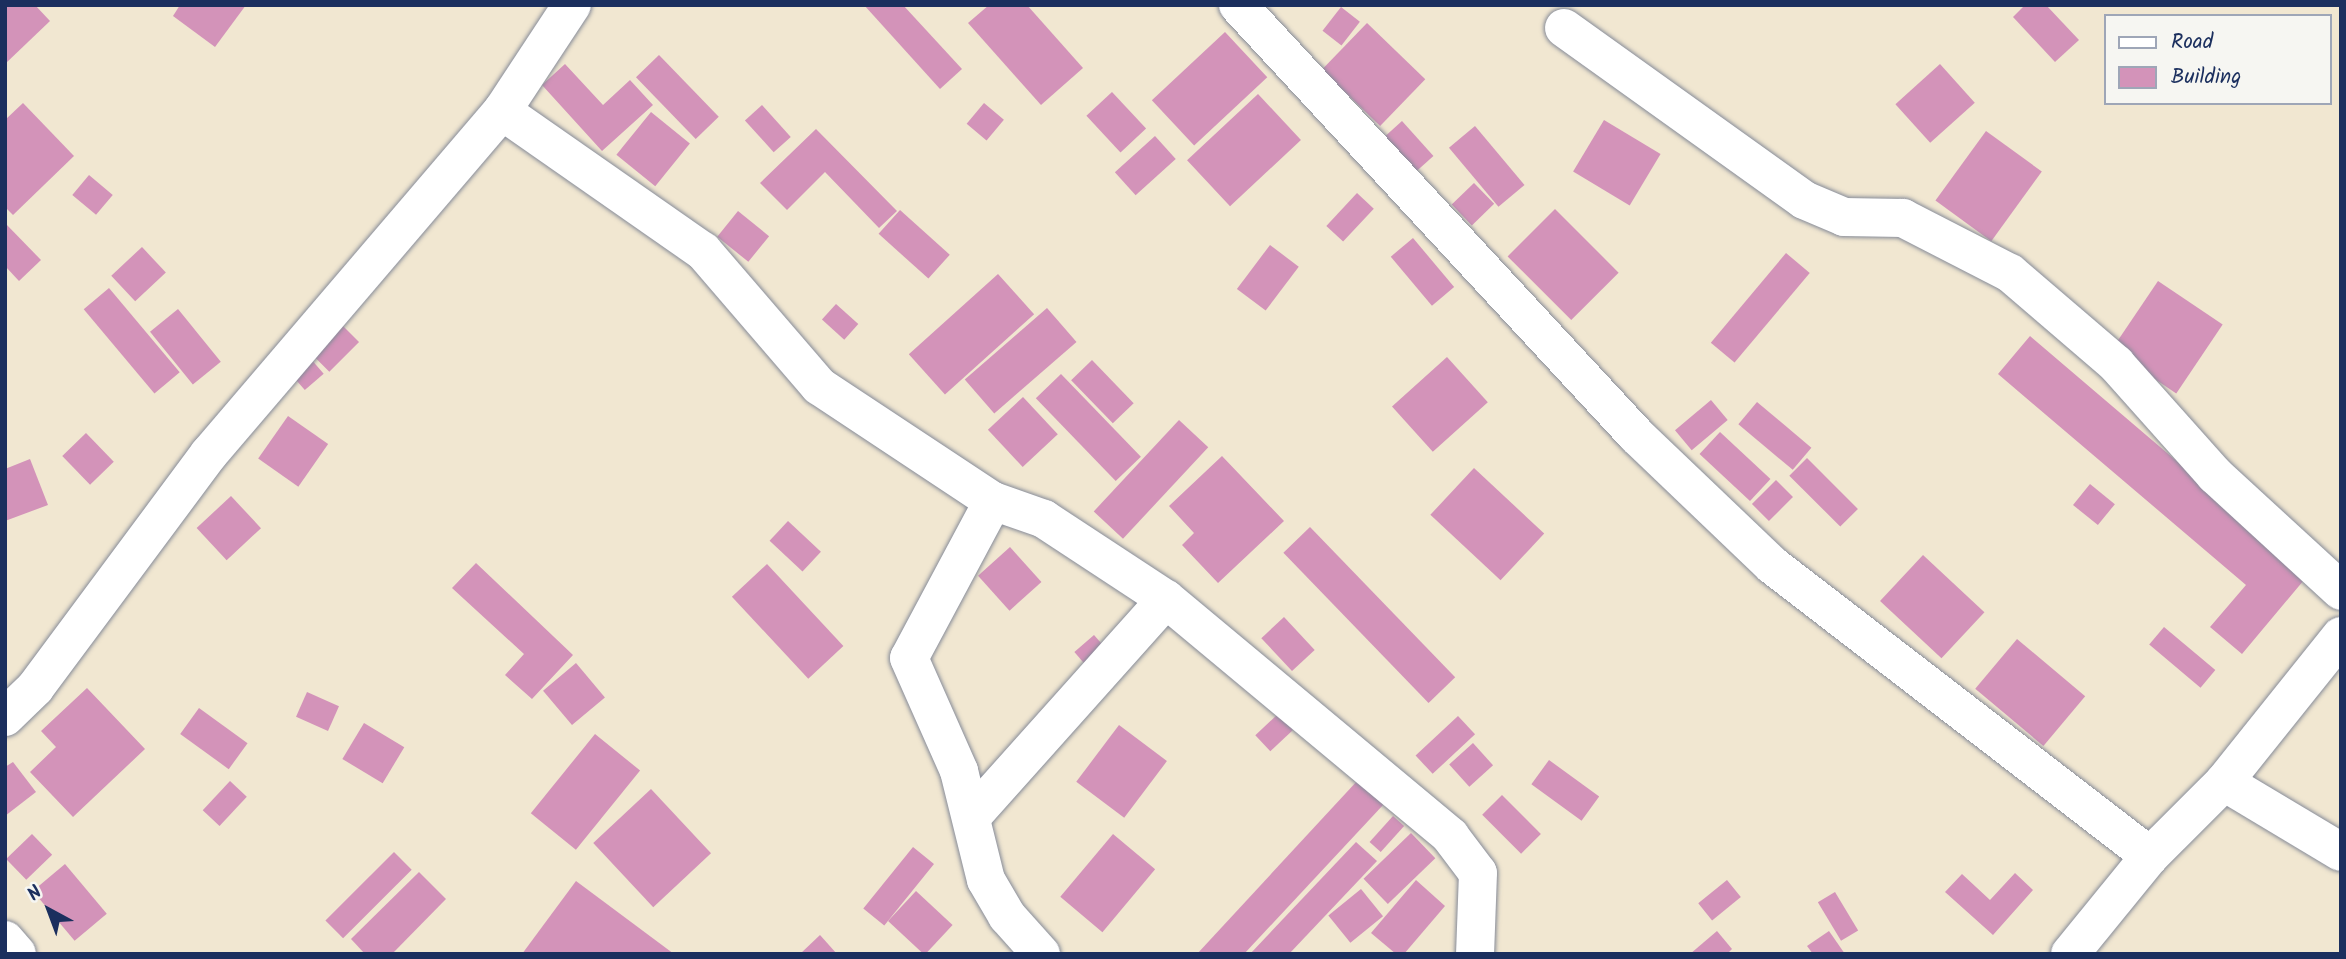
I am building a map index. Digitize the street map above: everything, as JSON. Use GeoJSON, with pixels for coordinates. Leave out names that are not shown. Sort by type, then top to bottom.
{"type":"FeatureCollection","features":[{"type":"Feature","properties":{"kind":"street"},"geometry":{"type":"LineString","coordinates":[[5,717],[35,688],[209,454],[502,111],[572,5]]}},
{"type":"Feature","properties":{"kind":"street"},"geometry":{"type":"LineString","coordinates":[[1238,5],[1637,436],[1772,565],[2150,856]]}},
{"type":"Feature","properties":{"kind":"street"},"geometry":{"type":"LineString","coordinates":[[1564,28],[1724,149],[1804,200],[1844,216],[1903,218],[2010,273],[2116,364],[2216,475],[2341,591]]}},
{"type":"Feature","properties":{"kind":"street"},"geometry":{"type":"LineString","coordinates":[[502,111],[702,251],[820,386],[993,501],[1044,519],[1166,599],[1450,836],[1478,873],[1482,897],[1473,953]]}},
{"type":"Feature","properties":{"kind":"street"},"geometry":{"type":"LineString","coordinates":[[993,501],[909,658],[974,814],[986,880],[1007,916],[1041,954]]}},
{"type":"Feature","properties":{"kind":"street"},"geometry":{"type":"LineString","coordinates":[[974,814],[1166,599]]}},
{"type":"Feature","properties":{"kind":"street"},"geometry":{"type":"LineString","coordinates":[[2070,954],[2150,856],[2224,782],[2341,636]]}},
{"type":"Feature","properties":{"kind":"street"},"geometry":{"type":"LineString","coordinates":[[2224,782],[2341,852]]}},
{"type":"Feature","properties":{"kind":"street"},"geometry":{"type":"LineString","coordinates":[[5,940],[16,954]]}},
{"type":"Feature","properties":{"kind":"building"},"geometry":{"type":"Polygon","coordinates":[[[5,5],[35,5],[50,21],[5,64],[5,5]]]}},
{"type":"Feature","properties":{"kind":"building"},"geometry":{"type":"Polygon","coordinates":[[[180,5],[246,5],[215,47],[173,16],[180,5]]]}},
{"type":"Feature","properties":{"kind":"building"},"geometry":{"type":"Polygon","coordinates":[[[864,5],[903,5],[962,69],[940,89],[864,5]]]}},
{"type":"Feature","properties":{"kind":"building"},"geometry":{"type":"Polygon","coordinates":[[[989,5],[1027,5],[1083,68],[1041,105],[968,23],[989,5]]]}},
{"type":"Feature","properties":{"kind":"building"},"geometry":{"type":"Polygon","coordinates":[[[2025,5],[2046,5],[2079,40],[2055,62],[2013,17],[2025,5]]]}},
{"type":"Feature","properties":{"kind":"building"},"geometry":{"type":"Polygon","coordinates":[[[1341,7],[1360,22],[1341,45],[1323,31],[1341,7]]]}},
{"type":"Feature","properties":{"kind":"building"},"geometry":{"type":"Polygon","coordinates":[[[1367,23],[1425,79],[1380,126],[1322,70],[1367,23]]]}},
{"type":"Feature","properties":{"kind":"building"},"geometry":{"type":"Polygon","coordinates":[[[1225,32],[1267,77],[1194,146],[1152,100],[1225,32]]]}},
{"type":"Feature","properties":{"kind":"building"},"geometry":{"type":"Polygon","coordinates":[[[659,55],[719,117],[696,139],[636,77],[659,55]]]}},
{"type":"Feature","properties":{"kind":"building"},"geometry":{"type":"Polygon","coordinates":[[[565,64],[603,105],[630,80],[653,105],[602,151],[542,85],[565,64]]]}},
{"type":"Feature","properties":{"kind":"building"},"geometry":{"type":"Polygon","coordinates":[[[1940,64],[1975,103],[1930,143],[1895,104],[1940,64]]]}},
{"type":"Feature","properties":{"kind":"building"},"geometry":{"type":"Polygon","coordinates":[[[1112,92],[1146,129],[1121,152],[1086,116],[1112,92]]]}},
{"type":"Feature","properties":{"kind":"building"},"geometry":{"type":"Polygon","coordinates":[[[1258,94],[1301,140],[1230,206],[1187,160],[1258,94]]]}},
{"type":"Feature","properties":{"kind":"building"},"geometry":{"type":"Polygon","coordinates":[[[23,103],[74,156],[13,215],[5,207],[5,120],[23,103]]]}},
{"type":"Feature","properties":{"kind":"building"},"geometry":{"type":"Polygon","coordinates":[[[984,103],[1004,120],[987,140],[967,124],[984,103]]]}},
{"type":"Feature","properties":{"kind":"building"},"geometry":{"type":"Polygon","coordinates":[[[762,105],[791,137],[774,152],[745,120],[762,105]]]}},
{"type":"Feature","properties":{"kind":"building"},"geometry":{"type":"Polygon","coordinates":[[[651,112],[690,143],[655,186],[616,155],[651,112]]]}},
{"type":"Feature","properties":{"kind":"building"},"geometry":{"type":"Polygon","coordinates":[[[1604,120],[1661,154],[1630,205],[1573,171],[1604,120]]]}},
{"type":"Feature","properties":{"kind":"building"},"geometry":{"type":"Polygon","coordinates":[[[1402,121],[1433,156],[1412,175],[1380,140],[1402,121]]]}},
{"type":"Feature","properties":{"kind":"building"},"geometry":{"type":"Polygon","coordinates":[[[1475,126],[1524,185],[1498,207],[1449,148],[1475,126]]]}},
{"type":"Feature","properties":{"kind":"building"},"geometry":{"type":"Polygon","coordinates":[[[816,129],[897,211],[879,228],[825,172],[787,210],[760,183],[816,129]]]}},
{"type":"Feature","properties":{"kind":"building"},"geometry":{"type":"Polygon","coordinates":[[[1986,131],[2042,172],[1991,241],[1935,201],[1986,131]]]}},
{"type":"Feature","properties":{"kind":"building"},"geometry":{"type":"Polygon","coordinates":[[[1155,136],[1176,159],[1136,195],[1115,172],[1155,136]]]}},
{"type":"Feature","properties":{"kind":"building"},"geometry":{"type":"Polygon","coordinates":[[[89,175],[113,195],[96,215],[72,195],[89,175]]]}},
{"type":"Feature","properties":{"kind":"building"},"geometry":{"type":"Polygon","coordinates":[[[1474,183],[1494,204],[1472,225],[1452,205],[1474,183]]]}},
{"type":"Feature","properties":{"kind":"building"},"geometry":{"type":"Polygon","coordinates":[[[1357,193],[1374,209],[1343,242],[1326,226],[1357,193]]]}},
{"type":"Feature","properties":{"kind":"building"},"geometry":{"type":"Polygon","coordinates":[[[1555,209],[1619,273],[1571,320],[1508,256],[1555,209]]]}},
{"type":"Feature","properties":{"kind":"building"},"geometry":{"type":"Polygon","coordinates":[[[900,210],[950,255],[928,279],[879,234],[900,210]]]}},
{"type":"Feature","properties":{"kind":"building"},"geometry":{"type":"Polygon","coordinates":[[[738,211],[769,236],[748,262],[717,237],[738,211]]]}},
{"type":"Feature","properties":{"kind":"building"},"geometry":{"type":"Polygon","coordinates":[[[5,223],[41,260],[19,281],[5,266],[5,223]]]}},
{"type":"Feature","properties":{"kind":"building"},"geometry":{"type":"Polygon","coordinates":[[[1413,238],[1454,287],[1432,306],[1391,257],[1413,238]]]}},
{"type":"Feature","properties":{"kind":"building"},"geometry":{"type":"Polygon","coordinates":[[[1270,245],[1299,267],[1266,311],[1237,289],[1270,245]]]}},
{"type":"Feature","properties":{"kind":"building"},"geometry":{"type":"Polygon","coordinates":[[[142,247],[166,273],[135,301],[111,276],[142,247]]]}},
{"type":"Feature","properties":{"kind":"building"},"geometry":{"type":"Polygon","coordinates":[[[1786,253],[1810,273],[1735,363],[1711,343],[1786,253]]]}},
{"type":"Feature","properties":{"kind":"building"},"geometry":{"type":"Polygon","coordinates":[[[998,274],[1034,314],[945,394],[909,354],[998,274]]]}},
{"type":"Feature","properties":{"kind":"building"},"geometry":{"type":"Polygon","coordinates":[[[2158,281],[2223,325],[2176,393],[2112,350],[2158,281]]]}},
{"type":"Feature","properties":{"kind":"building"},"geometry":{"type":"Polygon","coordinates":[[[109,288],[180,372],[154,393],[84,309],[109,288]]]}},
{"type":"Feature","properties":{"kind":"building"},"geometry":{"type":"Polygon","coordinates":[[[836,304],[858,324],[844,340],[822,320],[836,304]]]}},
{"type":"Feature","properties":{"kind":"building"},"geometry":{"type":"Polygon","coordinates":[[[1047,308],[1077,342],[994,413],[965,380],[1047,308]]]}},
{"type":"Feature","properties":{"kind":"building"},"geometry":{"type":"Polygon","coordinates":[[[178,309],[221,362],[193,385],[150,332],[178,309]]]}},
{"type":"Feature","properties":{"kind":"building"},"geometry":{"type":"Polygon","coordinates":[[[335,318],[359,342],[329,372],[305,348],[335,318]]]}},
{"type":"Feature","properties":{"kind":"building"},"geometry":{"type":"Polygon","coordinates":[[[2030,336],[2309,574],[2242,654],[2210,627],[2246,585],[1998,374],[2030,336]]]}},
{"type":"Feature","properties":{"kind":"building"},"geometry":{"type":"Polygon","coordinates":[[[304,351],[324,374],[305,390],[285,367],[304,351]]]}},
{"type":"Feature","properties":{"kind":"building"},"geometry":{"type":"Polygon","coordinates":[[[1447,357],[1488,402],[1433,452],[1392,407],[1447,357]]]}},
{"type":"Feature","properties":{"kind":"building"},"geometry":{"type":"Polygon","coordinates":[[[1092,360],[1134,403],[1113,423],[1071,380],[1092,360]]]}},
{"type":"Feature","properties":{"kind":"building"},"geometry":{"type":"Polygon","coordinates":[[[1061,374],[1141,457],[1116,481],[1036,398],[1061,374]]]}},
{"type":"Feature","properties":{"kind":"building"},"geometry":{"type":"Polygon","coordinates":[[[1023,397],[1058,434],[1023,467],[988,430],[1023,397]]]}},
{"type":"Feature","properties":{"kind":"building"},"geometry":{"type":"Polygon","coordinates":[[[1711,400],[1728,420],[1692,450],[1675,430],[1711,400]]]}},
{"type":"Feature","properties":{"kind":"building"},"geometry":{"type":"Polygon","coordinates":[[[1757,402],[1811,448],[1793,470],[1738,424],[1757,402]]]}},
{"type":"Feature","properties":{"kind":"building"},"geometry":{"type":"Polygon","coordinates":[[[288,416],[328,444],[298,487],[258,459],[288,416]]]}},
{"type":"Feature","properties":{"kind":"building"},"geometry":{"type":"Polygon","coordinates":[[[1179,420],[1208,447],[1123,539],[1094,511],[1179,420]]]}},
{"type":"Feature","properties":{"kind":"building"},"geometry":{"type":"Polygon","coordinates":[[[1720,432],[1770,479],[1750,501],[1700,454],[1720,432]]]}},
{"type":"Feature","properties":{"kind":"building"},"geometry":{"type":"Polygon","coordinates":[[[86,433],[114,462],[90,485],[62,456],[86,433]]]}},
{"type":"Feature","properties":{"kind":"building"},"geometry":{"type":"Polygon","coordinates":[[[1222,456],[1284,521],[1218,583],[1182,545],[1194,533],[1169,506],[1222,456]]]}},
{"type":"Feature","properties":{"kind":"building"},"geometry":{"type":"Polygon","coordinates":[[[1807,458],[1858,509],[1840,527],[1789,476],[1807,458]]]}},
{"type":"Feature","properties":{"kind":"building"},"geometry":{"type":"Polygon","coordinates":[[[30,459],[48,505],[5,521],[5,469],[30,459]]]}},
{"type":"Feature","properties":{"kind":"building"},"geometry":{"type":"Polygon","coordinates":[[[1474,468],[1544,533],[1501,580],[1430,515],[1474,468]]]}},
{"type":"Feature","properties":{"kind":"building"},"geometry":{"type":"Polygon","coordinates":[[[1776,480],[1793,497],[1769,521],[1752,504],[1776,480]]]}},
{"type":"Feature","properties":{"kind":"building"},"geometry":{"type":"Polygon","coordinates":[[[2090,484],[2115,504],[2098,525],[2073,505],[2090,484]]]}},
{"type":"Feature","properties":{"kind":"building"},"geometry":{"type":"Polygon","coordinates":[[[231,496],[261,528],[227,560],[197,528],[231,496]]]}},
{"type":"Feature","properties":{"kind":"building"},"geometry":{"type":"Polygon","coordinates":[[[788,521],[821,552],[802,571],[770,541],[788,521]]]}},
{"type":"Feature","properties":{"kind":"building"},"geometry":{"type":"Polygon","coordinates":[[[1310,527],[1455,677],[1429,703],[1283,553],[1310,527]]]}},
{"type":"Feature","properties":{"kind":"building"},"geometry":{"type":"Polygon","coordinates":[[[1010,547],[1041,582],[1009,611],[978,576],[1010,547]]]}},
{"type":"Feature","properties":{"kind":"building"},"geometry":{"type":"Polygon","coordinates":[[[1923,555],[1984,612],[1941,658],[1880,601],[1923,555]]]}},
{"type":"Feature","properties":{"kind":"building"},"geometry":{"type":"Polygon","coordinates":[[[476,563],[573,655],[532,699],[505,675],[524,654],[452,588],[476,563]]]}},
{"type":"Feature","properties":{"kind":"building"},"geometry":{"type":"Polygon","coordinates":[[[767,564],[843,646],[808,679],[732,597],[767,564]]]}},
{"type":"Feature","properties":{"kind":"building"},"geometry":{"type":"Polygon","coordinates":[[[1284,617],[1315,650],[1292,671],[1261,638],[1284,617]]]}},
{"type":"Feature","properties":{"kind":"building"},"geometry":{"type":"Polygon","coordinates":[[[2164,627],[2215,670],[2201,688],[2149,645],[2164,627]]]}},
{"type":"Feature","properties":{"kind":"building"},"geometry":{"type":"Polygon","coordinates":[[[1094,635],[1107,650],[1087,667],[1074,652],[1094,635]]]}},
{"type":"Feature","properties":{"kind":"building"},"geometry":{"type":"Polygon","coordinates":[[[2017,639],[2085,696],[2043,746],[1975,689],[2017,639]]]}},
{"type":"Feature","properties":{"kind":"building"},"geometry":{"type":"Polygon","coordinates":[[[576,663],[605,697],[572,725],[543,691],[576,663]]]}},
{"type":"Feature","properties":{"kind":"building"},"geometry":{"type":"Polygon","coordinates":[[[87,688],[145,749],[73,817],[30,772],[56,747],[41,731],[87,688]]]}},
{"type":"Feature","properties":{"kind":"building"},"geometry":{"type":"Polygon","coordinates":[[[307,692],[339,706],[328,731],[296,717],[307,692]]]}},
{"type":"Feature","properties":{"kind":"building"},"geometry":{"type":"Polygon","coordinates":[[[199,708],[248,743],[229,769],[180,734],[199,708]]]}},
{"type":"Feature","properties":{"kind":"building"},"geometry":{"type":"Polygon","coordinates":[[[1278,714],[1293,730],[1270,751],[1255,735],[1278,714]]]}},
{"type":"Feature","properties":{"kind":"building"},"geometry":{"type":"Polygon","coordinates":[[[1458,716],[1475,734],[1433,774],[1416,756],[1458,716]]]}},
{"type":"Feature","properties":{"kind":"building"},"geometry":{"type":"Polygon","coordinates":[[[364,723],[404,747],[383,783],[342,759],[364,723]]]}},
{"type":"Feature","properties":{"kind":"building"},"geometry":{"type":"Polygon","coordinates":[[[1119,725],[1167,761],[1124,818],[1076,782],[1119,725]]]}},
{"type":"Feature","properties":{"kind":"building"},"geometry":{"type":"Polygon","coordinates":[[[595,734],[640,771],[576,850],[531,813],[595,734]]]}},
{"type":"Feature","properties":{"kind":"building"},"geometry":{"type":"Polygon","coordinates":[[[1473,743],[1493,765],[1469,787],[1449,764],[1473,743]]]}},
{"type":"Feature","properties":{"kind":"building"},"geometry":{"type":"Polygon","coordinates":[[[1549,760],[1599,796],[1582,821],[1531,784],[1549,760]]]}},
{"type":"Feature","properties":{"kind":"building"},"geometry":{"type":"Polygon","coordinates":[[[13,762],[36,792],[5,816],[5,767],[13,762]]]}},
{"type":"Feature","properties":{"kind":"building"},"geometry":{"type":"Polygon","coordinates":[[[1358,780],[1384,804],[1244,954],[1197,954],[1358,780]]]}},
{"type":"Feature","properties":{"kind":"building"},"geometry":{"type":"Polygon","coordinates":[[[230,781],[247,797],[220,826],[203,810],[230,781]]]}},
{"type":"Feature","properties":{"kind":"building"},"geometry":{"type":"Polygon","coordinates":[[[651,789],[711,853],[653,907],[593,843],[651,789]]]}},
{"type":"Feature","properties":{"kind":"building"},"geometry":{"type":"Polygon","coordinates":[[[1502,795],[1541,834],[1521,854],[1482,815],[1502,795]]]}},
{"type":"Feature","properties":{"kind":"building"},"geometry":{"type":"Polygon","coordinates":[[[1393,816],[1404,826],[1381,852],[1370,842],[1393,816]]]}},
{"type":"Feature","properties":{"kind":"building"},"geometry":{"type":"Polygon","coordinates":[[[1411,833],[1435,858],[1388,904],[1364,879],[1411,833]]]}},
{"type":"Feature","properties":{"kind":"building"},"geometry":{"type":"Polygon","coordinates":[[[32,834],[52,855],[26,880],[6,859],[32,834]]]}},
{"type":"Feature","properties":{"kind":"building"},"geometry":{"type":"Polygon","coordinates":[[[1113,834],[1155,869],[1102,932],[1060,897],[1113,834]]]}},
{"type":"Feature","properties":{"kind":"building"},"geometry":{"type":"Polygon","coordinates":[[[1356,842],[1377,861],[1289,954],[1250,954],[1356,842]]]}},
{"type":"Feature","properties":{"kind":"building"},"geometry":{"type":"Polygon","coordinates":[[[913,847],[934,864],[884,925],[863,908],[913,847]]]}},
{"type":"Feature","properties":{"kind":"building"},"geometry":{"type":"Polygon","coordinates":[[[394,852],[412,870],[343,938],[325,921],[394,852]]]}},
{"type":"Feature","properties":{"kind":"building"},"geometry":{"type":"Polygon","coordinates":[[[65,864],[107,914],[75,941],[33,891],[65,864]]]}},
{"type":"Feature","properties":{"kind":"building"},"geometry":{"type":"Polygon","coordinates":[[[419,872],[446,899],[392,954],[365,954],[351,939],[419,872]]]}},
{"type":"Feature","properties":{"kind":"building"},"geometry":{"type":"Polygon","coordinates":[[[2015,873],[2033,890],[1993,935],[1945,892],[1962,874],[1990,900],[2015,873]]]}},
{"type":"Feature","properties":{"kind":"building"},"geometry":{"type":"Polygon","coordinates":[[[1416,880],[1445,906],[1404,954],[1396,954],[1371,933],[1416,880]]]}},
{"type":"Feature","properties":{"kind":"building"},"geometry":{"type":"Polygon","coordinates":[[[1727,880],[1741,897],[1712,920],[1698,903],[1727,880]]]}},
{"type":"Feature","properties":{"kind":"building"},"geometry":{"type":"Polygon","coordinates":[[[576,881],[674,954],[522,954],[576,881]]]}},
{"type":"Feature","properties":{"kind":"building"},"geometry":{"type":"Polygon","coordinates":[[[1361,889],[1383,916],[1350,943],[1328,915],[1361,889]]]}},
{"type":"Feature","properties":{"kind":"building"},"geometry":{"type":"Polygon","coordinates":[[[916,891],[953,925],[923,954],[888,921],[916,891]]]}},
{"type":"Feature","properties":{"kind":"building"},"geometry":{"type":"Polygon","coordinates":[[[1835,892],[1858,931],[1841,941],[1818,902],[1835,892]]]}},
{"type":"Feature","properties":{"kind":"building"},"geometry":{"type":"Polygon","coordinates":[[[1717,931],[1732,949],[1727,954],[1690,954],[1717,931]]]}},
{"type":"Feature","properties":{"kind":"building"},"geometry":{"type":"Polygon","coordinates":[[[1829,931],[1845,954],[1813,954],[1807,946],[1829,931]]]}},
{"type":"Feature","properties":{"kind":"building"},"geometry":{"type":"Polygon","coordinates":[[[820,935],[837,954],[800,954],[820,935]]]}}]}
